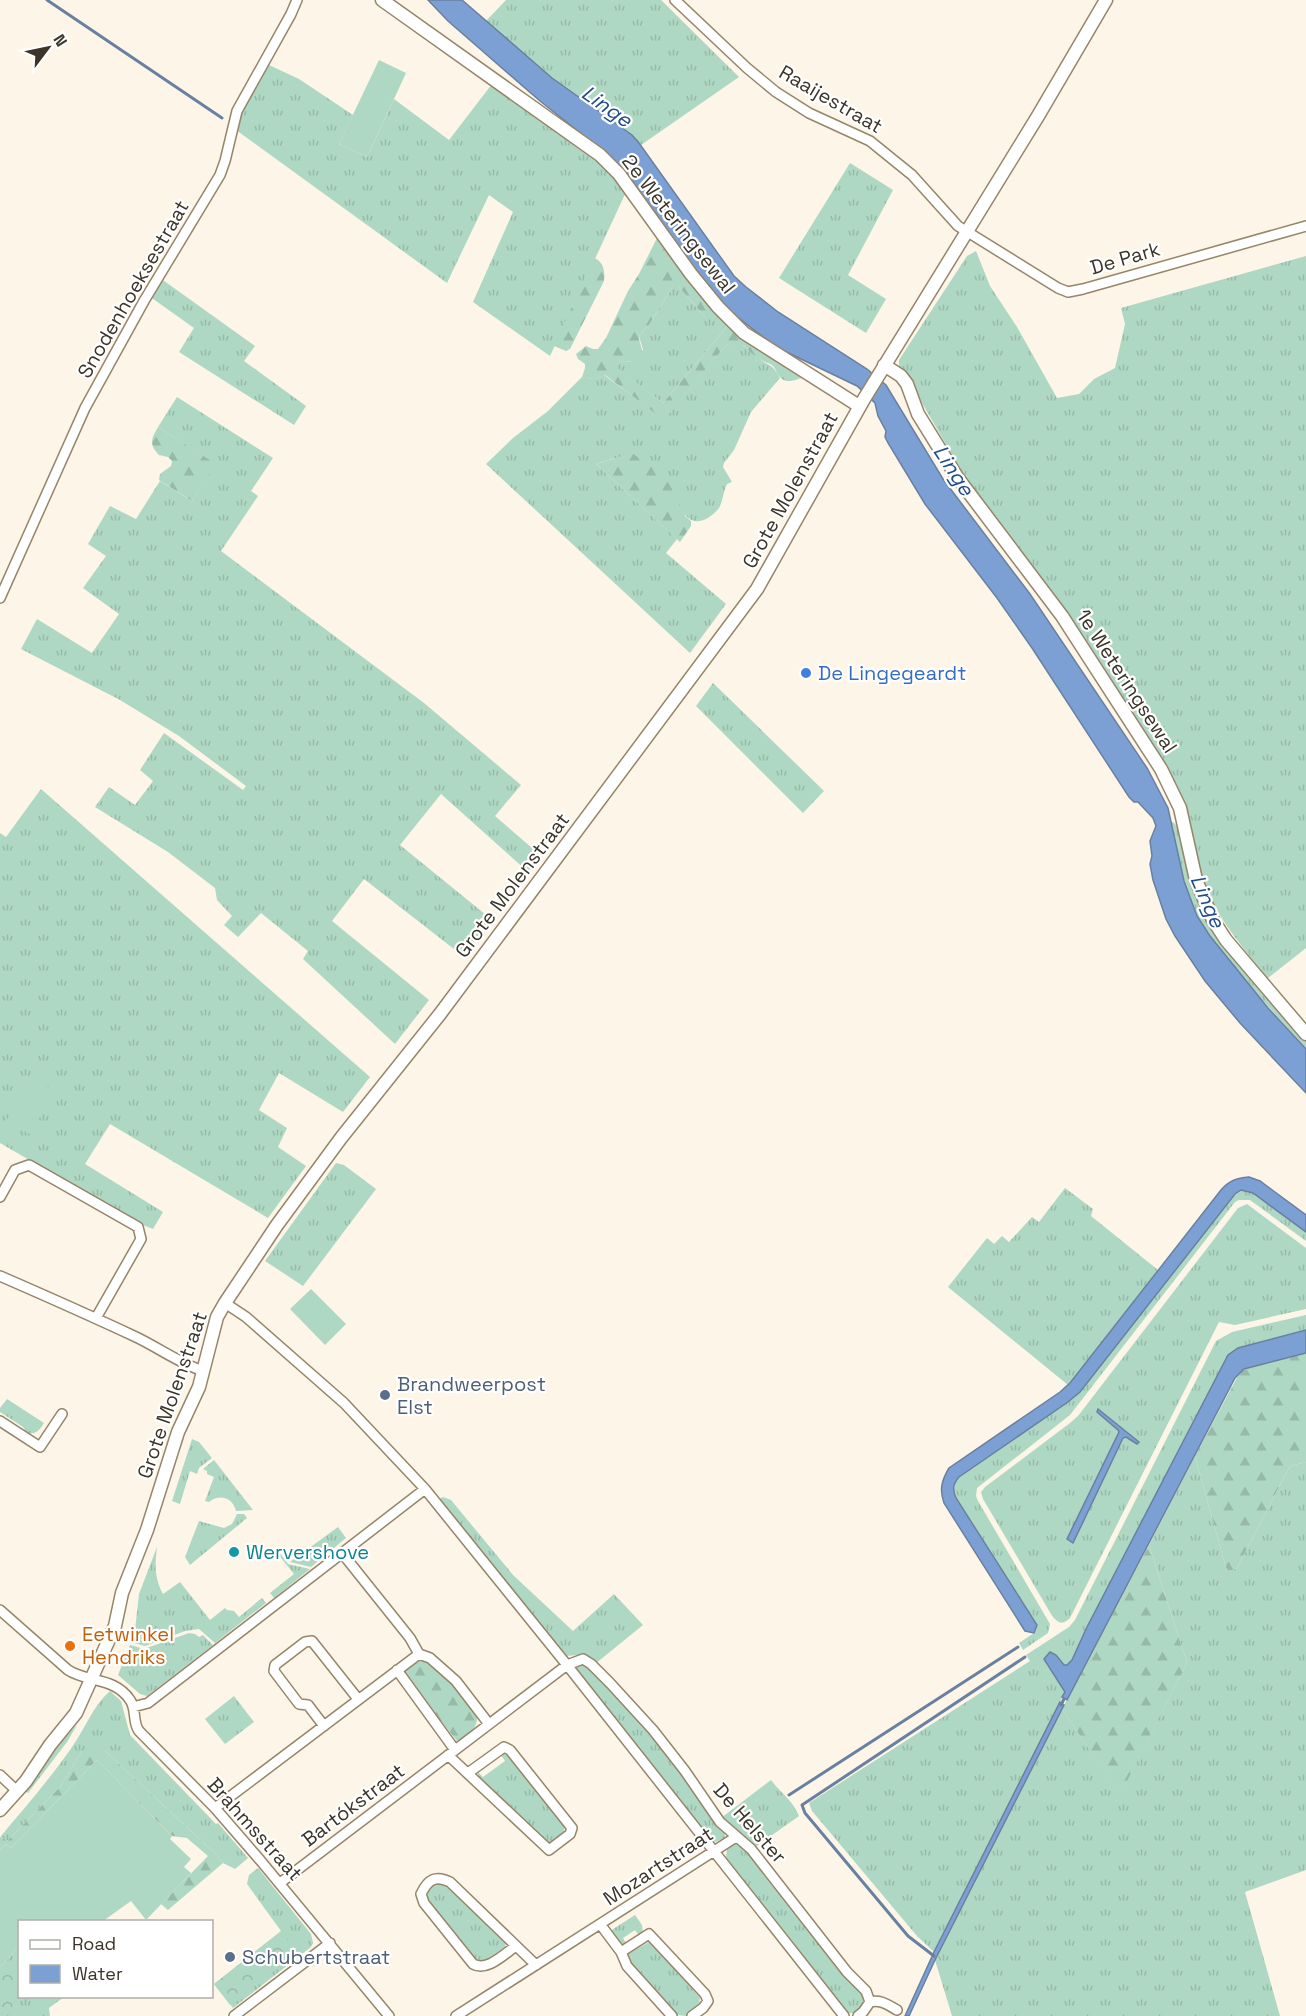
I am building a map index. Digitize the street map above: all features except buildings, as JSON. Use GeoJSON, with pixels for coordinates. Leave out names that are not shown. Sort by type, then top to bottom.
{"type":"FeatureCollection","features":[{"type":"Feature","properties":{"kind":"street","name":"Snodenhoeksestraat"},"geometry":{"type":"LineString","coordinates":[[0,598],[86,408],[144,301],[220,175],[237,111],[297,0]]}},
{"type":"Feature","properties":{"kind":"street","name":"2e Weteringsewal"},"geometry":{"type":"LineString","coordinates":[[382,0],[600,155],[620,174],[718,308],[744,333],[861,402]]}},
{"type":"Feature","properties":{"kind":"street","name":"Raaijestraat"},"geometry":{"type":"LineString","coordinates":[[675,0],[776,92],[808,112],[870,141],[887,153],[966,232]]}},
{"type":"Feature","properties":{"kind":"street","name":"Grote Molenstraat"},"geometry":{"type":"LineString","coordinates":[[0,1810],[18,1792],[50,1745],[76,1713],[115,1626],[122,1593],[147,1530],[178,1432],[199,1387],[217,1317],[225,1303],[277,1225],[341,1138],[440,1014],[757,589],[861,402],[1106,0]]}},
{"type":"Feature","properties":{"kind":"street","name":"De Park"},"geometry":{"type":"LineString","coordinates":[[966,232],[1058,288],[1068,291],[1306,226]]}},
{"type":"Feature","properties":{"kind":"street","name":"1e Weteringsewal"},"geometry":{"type":"LineString","coordinates":[[881,370],[901,376],[907,384],[918,414],[957,477],[1062,616],[1161,769],[1180,808],[1196,880],[1213,920],[1226,940],[1306,1034]]}},
{"type":"Feature","properties":{"kind":"street"},"geometry":{"type":"LineString","coordinates":[[0,1197],[15,1170],[29,1165],[138,1227],[141,1239],[96,1318]]}},
{"type":"Feature","properties":{"kind":"street"},"geometry":{"type":"LineString","coordinates":[[0,1276],[96,1318],[203,1371]]}},
{"type":"Feature","properties":{"kind":"street"},"geometry":{"type":"LineString","coordinates":[[225,1303],[246,1317],[344,1403],[425,1489],[844,2016]]}},
{"type":"Feature","properties":{"kind":"street"},"geometry":{"type":"LineString","coordinates":[[0,1421],[40,1447],[62,1414]]}},
{"type":"Feature","properties":{"kind":"street"},"geometry":{"type":"LineString","coordinates":[[133,1707],[148,1703],[425,1489]]}},
{"type":"Feature","properties":{"kind":"street"},"geometry":{"type":"LineString","coordinates":[[342,1553],[410,1638],[419,1654],[430,1658],[456,1681],[489,1724]]}},
{"type":"Feature","properties":{"kind":"street","name":"Brahmsstraat"},"geometry":{"type":"LineString","coordinates":[[0,1610],[68,1670],[76,1675],[116,1686],[130,1700],[136,1726],[215,1808],[389,2016]]}},
{"type":"Feature","properties":{"kind":"street"},"geometry":{"type":"LineString","coordinates":[[324,1726],[308,1705],[299,1704],[274,1671],[275,1665],[306,1642],[312,1641],[358,1699]]}},
{"type":"Feature","properties":{"kind":"street"},"geometry":{"type":"LineString","coordinates":[[215,1808],[419,1654]]}},
{"type":"Feature","properties":{"kind":"street","name":"De Helster"},"geometry":{"type":"LineString","coordinates":[[567,1665],[583,1659],[591,1664],[653,1730],[720,1822],[751,1849],[847,1972],[866,1991],[870,2002]]}},
{"type":"Feature","properties":{"kind":"street","name":"Bartókstraat"},"geometry":{"type":"LineString","coordinates":[[280,1883],[567,1665]]}},
{"type":"Feature","properties":{"kind":"street"},"geometry":{"type":"LineString","coordinates":[[397,1670],[452,1753],[468,1773],[549,1850],[570,1834],[572,1828],[507,1748],[468,1773]]}},
{"type":"Feature","properties":{"kind":"street"},"geometry":{"type":"LineString","coordinates":[[0,1775],[18,1792]]}},
{"type":"Feature","properties":{"kind":"street","name":"Mozartstraat"},"geometry":{"type":"LineString","coordinates":[[456,2016],[736,1837]]}},
{"type":"Feature","properties":{"kind":"street"},"geometry":{"type":"LineString","coordinates":[[516,1947],[486,1966],[479,1967],[473,1964],[424,1903],[421,1894],[424,1887],[434,1879],[441,1878],[450,1882],[536,1965]]}},
{"type":"Feature","properties":{"kind":"street","name":"Mozartstraat"},"geometry":{"type":"LineString","coordinates":[[600,1924],[621,1952],[627,1966],[672,2016]]}},
{"type":"Feature","properties":{"kind":"street"},"geometry":{"type":"LineString","coordinates":[[621,1952],[649,1934],[705,1994],[708,2001],[704,2008],[692,2016]]}},
{"type":"Feature","properties":{"kind":"street"},"geometry":{"type":"LineString","coordinates":[[234,2016],[330,1943]]}},
{"type":"Feature","properties":{"kind":"street"},"geometry":{"type":"LineString","coordinates":[[858,2016],[870,2002],[876,2000],[897,2010]]}},
{"type":"Feature","properties":{"kind":"green space"},"geometry":{"type":"Polygon","coordinates":[[[506,0],[661,0],[739,77],[641,145],[621,126],[552,78],[486,21],[506,0]]]}},
{"type":"Feature","properties":{"kind":"green space"},"geometry":{"type":"Polygon","coordinates":[[[379,60],[406,73],[367,157],[339,144],[379,60]]]}},
{"type":"Feature","properties":{"kind":"green space"},"geometry":{"type":"Polygon","coordinates":[[[269,65],[299,79],[353,115],[339,144],[367,157],[394,99],[449,140],[492,84],[580,147],[612,176],[626,192],[550,356],[473,302],[513,212],[489,195],[447,283],[236,130],[242,110],[269,65]]]}},
{"type":"Feature","properties":{"kind":"green space"},"geometry":{"type":"Polygon","coordinates":[[[850,163],[893,190],[848,275],[886,299],[866,333],[779,278],[850,163]]]}},
{"type":"Feature","properties":{"kind":"green space"},"geometry":{"type":"Polygon","coordinates":[[[658,236],[722,318],[706,318],[678,286],[673,286],[649,325],[639,336],[642,352],[640,361],[622,361],[615,366],[663,403],[729,324],[804,376],[792,381],[783,380],[773,366],[754,356],[742,345],[726,345],[664,420],[605,375],[594,378],[582,377],[585,364],[578,359],[576,354],[586,346],[598,349],[606,338],[658,236]]]}},
{"type":"Feature","properties":{"kind":"green space"},"geometry":{"type":"Polygon","coordinates":[[[976,251],[990,286],[1017,327],[1057,398],[1079,394],[1094,379],[1115,368],[1125,324],[1121,308],[1306,256],[1306,948],[1268,978],[1229,929],[1212,902],[1200,874],[1176,784],[970,486],[907,377],[899,369],[899,360],[967,256],[976,251]]]}},
{"type":"Feature","properties":{"kind":"green space"},"geometry":{"type":"Polygon","coordinates":[[[594,258],[603,267],[604,281],[570,349],[566,351],[554,346],[594,258]]]}},
{"type":"Feature","properties":{"kind":"green space"},"geometry":{"type":"Polygon","coordinates":[[[160,278],[255,346],[244,361],[306,406],[294,425],[179,352],[194,328],[149,296],[160,278]]]}},
{"type":"Feature","properties":{"kind":"green space"},"geometry":{"type":"Polygon","coordinates":[[[673,286],[678,286],[706,318],[722,318],[729,324],[663,403],[614,366],[622,361],[633,362],[643,350],[639,336],[649,325],[673,286]]]}},
{"type":"Feature","properties":{"kind":"green space"},"geometry":{"type":"Polygon","coordinates":[[[737,342],[773,368],[780,378],[751,412],[734,450],[724,463],[723,467],[732,482],[727,484],[719,508],[714,513],[703,520],[691,520],[680,507],[615,458],[596,464],[677,539],[666,553],[726,604],[690,653],[486,464],[513,438],[548,411],[582,377],[593,378],[604,375],[664,419],[726,345],[737,342]]]}},
{"type":"Feature","properties":{"kind":"green space"},"geometry":{"type":"Polygon","coordinates":[[[177,397],[273,458],[251,491],[258,496],[221,551],[424,703],[521,785],[495,816],[540,855],[528,872],[441,794],[400,845],[491,919],[463,956],[364,879],[332,921],[429,1000],[395,1044],[303,959],[308,951],[261,913],[238,937],[224,925],[232,916],[217,900],[215,888],[168,852],[95,807],[109,787],[135,805],[153,781],[140,770],[164,733],[243,790],[246,786],[179,736],[120,700],[21,649],[37,619],[92,653],[119,614],[83,588],[106,556],[88,544],[110,506],[136,519],[160,481],[192,501],[215,464],[158,427],[177,397]]]}},
{"type":"Feature","properties":{"kind":"green space"},"geometry":{"type":"Polygon","coordinates":[[[158,427],[216,464],[192,501],[159,480],[160,474],[171,466],[172,461],[168,457],[159,455],[153,448],[153,438],[158,427]]]}},
{"type":"Feature","properties":{"kind":"green space"},"geometry":{"type":"Polygon","coordinates":[[[632,453],[667,478],[686,517],[691,521],[691,526],[680,542],[596,464],[632,453]]]}},
{"type":"Feature","properties":{"kind":"green space"},"geometry":{"type":"Polygon","coordinates":[[[713,683],[824,791],[803,813],[696,706],[713,683]]]}},
{"type":"Feature","properties":{"kind":"green space"},"geometry":{"type":"Polygon","coordinates":[[[41,789],[370,1077],[343,1112],[279,1073],[259,1110],[287,1128],[278,1147],[306,1166],[268,1218],[110,1124],[85,1164],[163,1212],[153,1229],[140,1224],[0,1143],[0,833],[6,837],[41,789]]]}},
{"type":"Feature","properties":{"kind":"green space"},"geometry":{"type":"Polygon","coordinates":[[[1171,822],[1180,829],[1192,884],[1212,927],[1306,1041],[1306,1049],[1228,961],[1197,916],[1184,881],[1171,822]]]}},
{"type":"Feature","properties":{"kind":"green space"},"geometry":{"type":"Polygon","coordinates":[[[32,1077],[55,1091],[30,1134],[6,1121],[32,1077]]]}},
{"type":"Feature","properties":{"kind":"green space"},"geometry":{"type":"Polygon","coordinates":[[[336,1163],[344,1165],[376,1189],[303,1286],[265,1261],[336,1163]]]}},
{"type":"Feature","properties":{"kind":"green space"},"geometry":{"type":"Polygon","coordinates":[[[1065,1188],[1093,1209],[1091,1216],[1158,1270],[1068,1385],[948,1287],[987,1238],[994,1244],[1002,1236],[1009,1242],[1032,1217],[1039,1222],[1065,1188]]]}},
{"type":"Feature","properties":{"kind":"green space"},"geometry":{"type":"Polygon","coordinates":[[[1241,1190],[1253,1193],[1306,1232],[1306,1241],[1250,1200],[1235,1202],[1070,1415],[977,1488],[978,1501],[1050,1624],[1048,1633],[1023,1650],[1019,1643],[1034,1633],[1037,1625],[956,1498],[954,1490],[956,1482],[959,1477],[1080,1392],[1229,1200],[1241,1190]]]}},
{"type":"Feature","properties":{"kind":"green space"},"geometry":{"type":"Polygon","coordinates":[[[1247,1204],[1306,1248],[1306,1309],[1235,1325],[1219,1322],[1070,1618],[1064,1622],[1055,1620],[981,1492],[1078,1416],[1238,1208],[1247,1204]]]}},
{"type":"Feature","properties":{"kind":"green space"},"geometry":{"type":"Polygon","coordinates":[[[311,1289],[346,1324],[325,1345],[290,1309],[311,1289]]]}},
{"type":"Feature","properties":{"kind":"green space"},"geometry":{"type":"Polygon","coordinates":[[[1306,1315],[1306,1330],[1238,1348],[1072,1660],[1064,1665],[1056,1655],[1046,1663],[1065,1692],[934,1952],[917,1936],[812,1811],[809,1803],[1030,1661],[1026,1655],[1069,1627],[1075,1620],[1216,1341],[1232,1332],[1306,1315]]]}},
{"type":"Feature","properties":{"kind":"green space"},"geometry":{"type":"Polygon","coordinates":[[[1306,1353],[1306,1462],[1290,1466],[1237,1568],[1230,1571],[1226,1568],[1195,1456],[1240,1372],[1306,1353]]]}},
{"type":"Feature","properties":{"kind":"green space"},"geometry":{"type":"Polygon","coordinates":[[[7,1399],[44,1423],[41,1428],[35,1433],[27,1433],[23,1427],[0,1412],[0,1408],[7,1399]]]}},
{"type":"Feature","properties":{"kind":"green space"},"geometry":{"type":"Polygon","coordinates":[[[192,1439],[199,1442],[212,1458],[199,1468],[197,1474],[190,1471],[180,1504],[172,1501],[192,1439]]]}},
{"type":"Feature","properties":{"kind":"green space"},"geometry":{"type":"Polygon","coordinates":[[[1195,1456],[1226,1568],[1230,1571],[1237,1568],[1290,1466],[1306,1462],[1306,1870],[1245,1892],[1280,2016],[952,2016],[935,1960],[1062,1709],[1120,1794],[1187,1663],[1149,1545],[1195,1456]]]}},
{"type":"Feature","properties":{"kind":"green space"},"geometry":{"type":"Polygon","coordinates":[[[214,1460],[253,1510],[236,1511],[229,1500],[222,1497],[209,1502],[205,1501],[214,1477],[203,1469],[214,1460]]]}},
{"type":"Feature","properties":{"kind":"green space"},"geometry":{"type":"Polygon","coordinates":[[[443,1497],[451,1500],[513,1575],[573,1631],[614,1594],[643,1625],[595,1664],[579,1655],[566,1656],[439,1499],[443,1497]]]}},
{"type":"Feature","properties":{"kind":"green space"},"geometry":{"type":"Polygon","coordinates":[[[237,1514],[244,1514],[247,1518],[190,1565],[185,1557],[199,1521],[224,1528],[232,1524],[237,1514]]]}},
{"type":"Feature","properties":{"kind":"green space"},"geometry":{"type":"Polygon","coordinates":[[[338,1527],[346,1538],[311,1567],[290,1562],[338,1527]]]}},
{"type":"Feature","properties":{"kind":"green space"},"geometry":{"type":"Polygon","coordinates":[[[1149,1545],[1187,1663],[1120,1795],[1062,1709],[1149,1545]]]}},
{"type":"Feature","properties":{"kind":"green space"},"geometry":{"type":"Polygon","coordinates":[[[157,1547],[156,1571],[163,1594],[180,1582],[210,1620],[225,1608],[234,1611],[239,1617],[262,1598],[266,1603],[215,1643],[199,1629],[185,1631],[145,1646],[131,1642],[135,1641],[138,1631],[135,1630],[139,1594],[157,1547]]]}},
{"type":"Feature","properties":{"kind":"green space"},"geometry":{"type":"Polygon","coordinates":[[[279,1552],[288,1564],[310,1569],[274,1598],[270,1593],[294,1574],[277,1553],[279,1552]]]}},
{"type":"Feature","properties":{"kind":"green space"},"geometry":{"type":"Polygon","coordinates":[[[189,1633],[199,1637],[203,1635],[213,1645],[147,1696],[140,1694],[118,1675],[130,1645],[144,1649],[189,1633]]]}},
{"type":"Feature","properties":{"kind":"green space"},"geometry":{"type":"Polygon","coordinates":[[[425,1660],[447,1678],[477,1716],[474,1728],[457,1741],[402,1672],[418,1661],[425,1660]]]}},
{"type":"Feature","properties":{"kind":"green space"},"geometry":{"type":"Polygon","coordinates":[[[583,1663],[623,1701],[650,1733],[725,1833],[725,1838],[715,1842],[709,1837],[576,1670],[576,1667],[583,1663]]]}},
{"type":"Feature","properties":{"kind":"green space"},"geometry":{"type":"Polygon","coordinates":[[[110,1691],[121,1701],[130,1735],[216,1824],[218,1823],[248,1858],[235,1869],[223,1863],[105,1751],[82,1751],[60,1787],[7,1841],[1,1836],[59,1765],[95,1708],[110,1691]]]}},
{"type":"Feature","properties":{"kind":"green space"},"geometry":{"type":"Polygon","coordinates":[[[234,1696],[254,1722],[225,1744],[205,1719],[234,1696]]]}},
{"type":"Feature","properties":{"kind":"green space"},"geometry":{"type":"Polygon","coordinates":[[[77,1725],[67,1742],[28,1793],[24,1791],[52,1751],[77,1725]]]}},
{"type":"Feature","properties":{"kind":"green space"},"geometry":{"type":"Polygon","coordinates":[[[82,1751],[105,1751],[223,1863],[168,1910],[161,1904],[208,1856],[187,1838],[172,1836],[97,1760],[11,1848],[6,1844],[0,1850],[1,1836],[7,1841],[60,1787],[82,1751]]]}},
{"type":"Feature","properties":{"kind":"green space"},"geometry":{"type":"Polygon","coordinates":[[[509,1754],[563,1822],[564,1830],[559,1839],[547,1843],[477,1778],[478,1772],[483,1777],[505,1761],[501,1755],[509,1754]]]}},
{"type":"Feature","properties":{"kind":"green space"},"geometry":{"type":"Polygon","coordinates":[[[97,1760],[172,1836],[170,1839],[191,1859],[184,1867],[191,1873],[146,1920],[131,1901],[104,1920],[18,1920],[18,1948],[0,1967],[0,1850],[6,1844],[11,1848],[97,1760]]]}},
{"type":"Feature","properties":{"kind":"green space"},"geometry":{"type":"Polygon","coordinates":[[[771,1780],[799,1816],[754,1848],[721,1818],[771,1780]]]}},
{"type":"Feature","properties":{"kind":"green space"},"geometry":{"type":"Polygon","coordinates":[[[737,1843],[747,1851],[862,1991],[863,2002],[858,2013],[849,2013],[728,1861],[727,1849],[737,1843]]]}},
{"type":"Feature","properties":{"kind":"green space"},"geometry":{"type":"Polygon","coordinates":[[[258,1868],[311,1934],[313,1943],[311,1947],[233,2008],[214,1984],[281,1931],[247,1884],[249,1875],[258,1868]]]}},
{"type":"Feature","properties":{"kind":"green space"},"geometry":{"type":"Polygon","coordinates":[[[438,1882],[449,1886],[506,1941],[501,1952],[480,1963],[475,1960],[427,1899],[428,1890],[438,1882]]]}},
{"type":"Feature","properties":{"kind":"green space"},"geometry":{"type":"Polygon","coordinates":[[[635,1915],[642,1925],[643,1934],[640,1937],[635,1930],[623,1938],[627,1945],[622,1946],[610,1931],[635,1915]]]}},
{"type":"Feature","properties":{"kind":"green space"},"geometry":{"type":"Polygon","coordinates":[[[282,1931],[298,1952],[230,2005],[214,1984],[282,1931]]]}},
{"type":"Feature","properties":{"kind":"green space"},"geometry":{"type":"Polygon","coordinates":[[[649,1942],[653,1943],[700,1998],[698,2008],[686,2016],[677,2015],[628,1963],[628,1954],[649,1942]]]}},
{"type":"Feature","properties":{"kind":"green space"},"geometry":{"type":"Polygon","coordinates":[[[18,1948],[18,1998],[63,1998],[49,2008],[50,2016],[0,2016],[0,1967],[18,1948]]]}},
{"type":"Feature","properties":{"kind":"green space"},"geometry":{"type":"Polygon","coordinates":[[[18,1954],[18,1997],[7,2016],[0,2016],[0,1972],[18,1954]]]}},
{"type":"Feature","properties":{"kind":"water"},"geometry":{"type":"Polygon","coordinates":[[[428,0],[462,0],[552,78],[632,135],[734,276],[778,312],[867,369],[886,385],[943,479],[1030,594],[1147,768],[1168,808],[1184,881],[1197,916],[1210,936],[1268,1008],[1306,1049],[1306,1093],[1240,1023],[1205,981],[1175,936],[1166,919],[1150,864],[1152,856],[1150,841],[1156,826],[1153,818],[1138,802],[1134,802],[1129,797],[1032,648],[925,504],[885,437],[886,431],[878,416],[875,403],[857,386],[776,347],[727,309],[695,270],[626,172],[612,158],[540,101],[448,21],[428,0]]]}},
{"type":"Feature","properties":{"kind":"water"},"geometry":{"type":"Polygon","coordinates":[[[1249,1177],[1260,1181],[1306,1215],[1306,1232],[1253,1193],[1241,1190],[1235,1194],[1080,1392],[955,1482],[956,1498],[1037,1625],[1034,1633],[1025,1631],[944,1503],[942,1489],[947,1472],[949,1468],[1070,1383],[1221,1190],[1233,1181],[1249,1177]]]}},
{"type":"Feature","properties":{"kind":"water"},"geometry":{"type":"Polygon","coordinates":[[[1306,1330],[1306,1353],[1244,1369],[1235,1378],[1067,1700],[1062,1697],[1065,1692],[1044,1659],[1050,1652],[1056,1655],[1064,1665],[1072,1660],[1228,1355],[1238,1348],[1306,1330]]]}},
{"type":"Feature","properties":{"kind":"water"},"geometry":{"type":"Polygon","coordinates":[[[1098,1409],[1139,1442],[1137,1444],[1126,1437],[1123,1438],[1073,1543],[1067,1539],[1119,1432],[1097,1412],[1098,1409]]]}},
{"type":"Feature","properties":{"kind":"water"},"geometry":{"type":"Polygon","coordinates":[[[1060,1702],[1064,1705],[909,2016],[905,2016],[934,1952],[1060,1702]]]}},
{"type":"Feature","properties":{"kind":"waterway"},"geometry":{"type":"LineString","coordinates":[[47,0],[222,118]]}},
{"type":"Feature","properties":{"kind":"waterway"},"geometry":{"type":"LineString","coordinates":[[789,1795],[1018,1647]]}},
{"type":"Feature","properties":{"kind":"waterway"},"geometry":{"type":"LineString","coordinates":[[934,1956],[908,1936],[805,1813],[802,1805],[1025,1657]]}},
{"type":"Feature","properties":{"kind":"waterway"},"geometry":{"type":"LineString","coordinates":[[1061,1705],[1064,1699]]}},
{"type":"Feature","properties":{"kind":"place","name":"De Lingegeardt"},"geometry":{"type":"Point","coordinates":[806,673]}},
{"type":"Feature","properties":{"kind":"place","name":"Brandweerpost Elst"},"geometry":{"type":"Point","coordinates":[385,1395]}},
{"type":"Feature","properties":{"kind":"place","name":"Wervershove"},"geometry":{"type":"Point","coordinates":[234,1552]}},
{"type":"Feature","properties":{"kind":"place","name":"Eetwinkel Hendriks"},"geometry":{"type":"Point","coordinates":[70,1646]}},
{"type":"Feature","properties":{"kind":"place","name":"Schubertstraat"},"geometry":{"type":"Point","coordinates":[230,1957]}},
{"type":"Feature","properties":{"kind":"water label","name":"Linge"},"geometry":{"type":"Point","coordinates":[607,106]}},
{"type":"Feature","properties":{"kind":"water label","name":"Linge"},"geometry":{"type":"Point","coordinates":[954,470]}},
{"type":"Feature","properties":{"kind":"water label","name":"Linge"},"geometry":{"type":"Point","coordinates":[1208,901]}}]}
